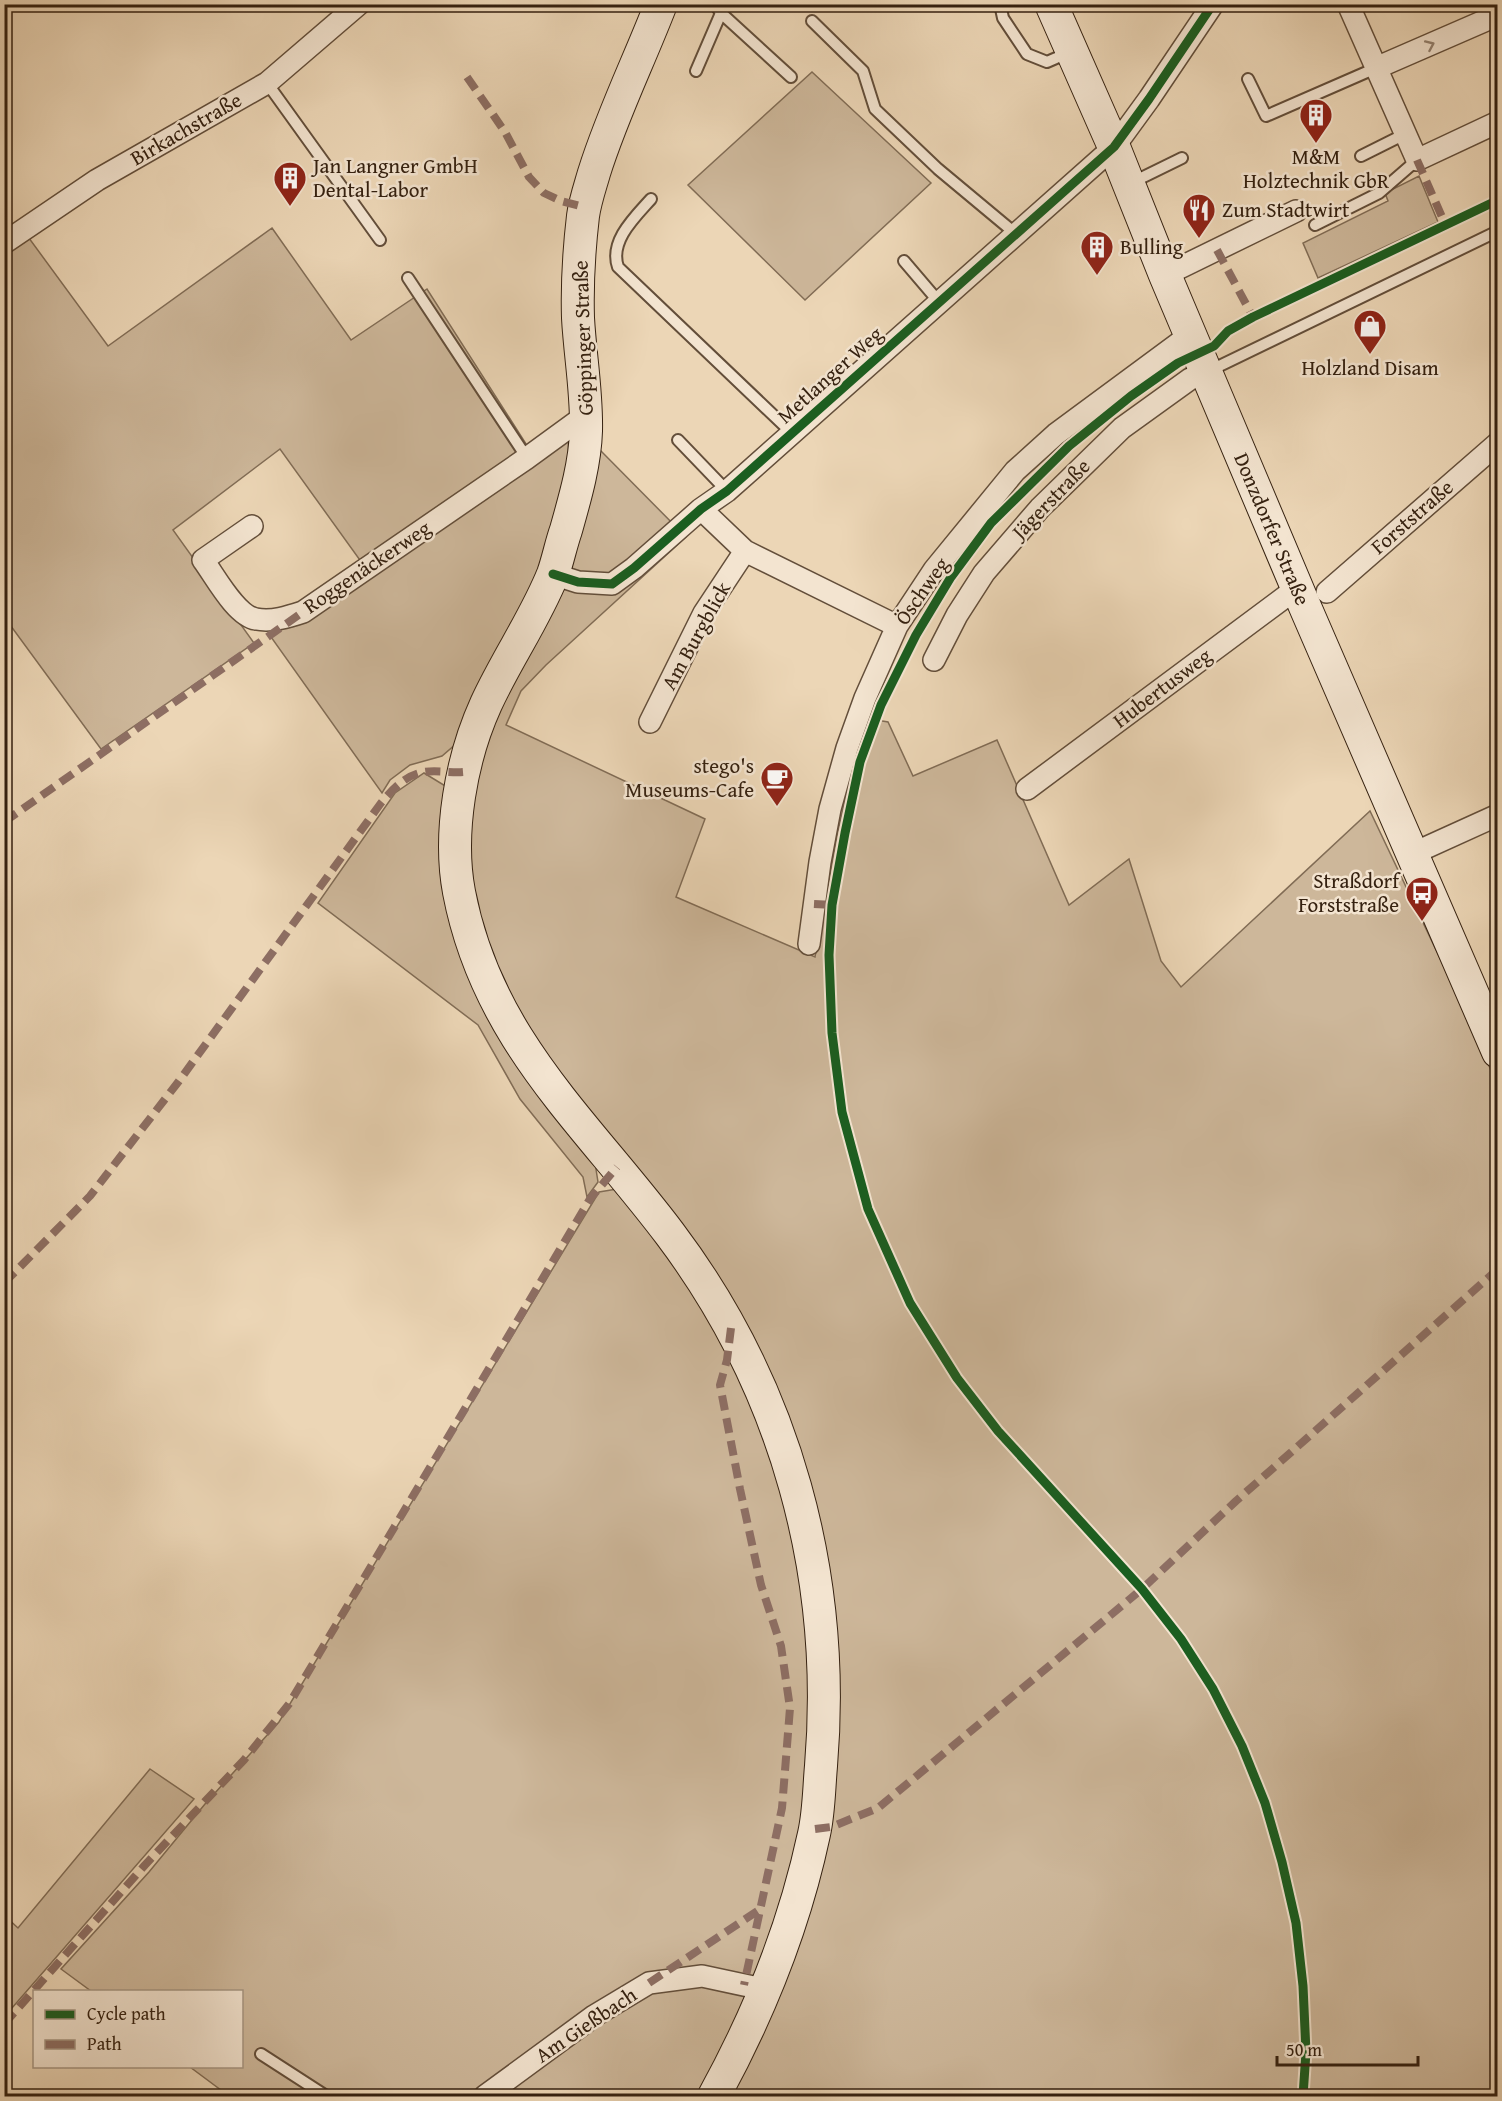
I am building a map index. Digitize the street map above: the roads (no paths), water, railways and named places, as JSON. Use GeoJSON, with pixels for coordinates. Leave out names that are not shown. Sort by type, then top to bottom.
{"type":"FeatureCollection","features":[{"type":"Feature","properties":{"kind":"main road","name":"Göppinger Straße"},"geometry":{"type":"LineString","coordinates":[[661,4],[604,141],[584,207],[579,254],[578,313],[586,415],[583,461],[570,515],[553,574],[484,708],[463,772],[455,842],[458,885],[466,925],[480,965],[508,1025],[559,1099],[674,1239],[731,1328],[756,1377],[778,1431],[800,1500],[815,1570],[823,1643],[825,1716],[815,1829],[789,1931],[767,1990],[714,2097]]}},
{"type":"Feature","properties":{"kind":"main road","name":"Donzdorfer Straße"},"geometry":{"type":"LineString","coordinates":[[1051,4],[1114,147],[1165,275],[1297,588],[1497,1052]]}},
{"type":"Feature","properties":{"kind":"street","name":"Birkachstraße"},"geometry":{"type":"LineString","coordinates":[[4,243],[97,180],[267,83],[358,4]]}},
{"type":"Feature","properties":{"kind":"street","name":"Metlanger Weg"},"geometry":{"type":"LineString","coordinates":[[553,574],[578,582],[612,584],[634,568],[701,509],[727,491],[1114,147],[1213,4]]}},
{"type":"Feature","properties":{"kind":"street"},"geometry":{"type":"LineString","coordinates":[[1348,4],[1417,160],[1497,122]]}},
{"type":"Feature","properties":{"kind":"street"},"geometry":{"type":"LineString","coordinates":[[1376,68],[1497,15]]}},
{"type":"Feature","properties":{"kind":"street"},"geometry":{"type":"LineString","coordinates":[[1165,275],[1296,211]]}},
{"type":"Feature","properties":{"kind":"street","name":"Öschweg"},"geometry":{"type":"LineString","coordinates":[[809,944],[830,809],[847,748],[865,698],[897,626],[934,570],[1015,471],[1056,434],[1190,335]]}},
{"type":"Feature","properties":{"kind":"street","name":"Jägerstraße"},"geometry":{"type":"LineString","coordinates":[[934,660],[957,615],[984,573],[1040,508],[1122,428],[1206,372]]}},
{"type":"Feature","properties":{"kind":"street","name":"Roggenäckerweg"},"geometry":{"type":"LineString","coordinates":[[252,526],[203,560],[238,609],[255,619],[281,619],[303,612],[586,415]]}},
{"type":"Feature","properties":{"kind":"street","name":"Forststraße"},"geometry":{"type":"LineString","coordinates":[[1327,592],[1497,443]]}},
{"type":"Feature","properties":{"kind":"street"},"geometry":{"type":"LineString","coordinates":[[701,509],[745,551],[897,626]]}},
{"type":"Feature","properties":{"kind":"street","name":"Am Burgblick"},"geometry":{"type":"LineString","coordinates":[[650,722],[704,613],[745,551]]}},
{"type":"Feature","properties":{"kind":"street","name":"Hubertusweg"},"geometry":{"type":"LineString","coordinates":[[1027,789],[1297,588]]}},
{"type":"Feature","properties":{"kind":"street"},"geometry":{"type":"LineString","coordinates":[[1412,854],[1497,815]]}},
{"type":"Feature","properties":{"kind":"street","name":"Am Gießbach"},"geometry":{"type":"LineString","coordinates":[[485,2097],[594,2016],[649,1983],[702,1976],[767,1990]]}},
{"type":"Feature","properties":{"kind":"lane"},"geometry":{"type":"LineString","coordinates":[[1000,4],[1003,18],[1028,54],[1047,62],[1071,52]]}},
{"type":"Feature","properties":{"kind":"lane"},"geometry":{"type":"LineString","coordinates":[[696,70],[718,9],[791,77]]}},
{"type":"Feature","properties":{"kind":"lane"},"geometry":{"type":"LineString","coordinates":[[812,21],[863,72],[875,109],[938,169],[1016,234]]}},
{"type":"Feature","properties":{"kind":"lane"},"geometry":{"type":"LineString","coordinates":[[1248,79],[1266,116],[1376,68]]}},
{"type":"Feature","properties":{"kind":"lane"},"geometry":{"type":"LineString","coordinates":[[267,83],[380,240]]}},
{"type":"Feature","properties":{"kind":"lane"},"geometry":{"type":"LineString","coordinates":[[1361,156],[1405,134]]}},
{"type":"Feature","properties":{"kind":"lane"},"geometry":{"type":"LineString","coordinates":[[1128,185],[1182,158]]}},
{"type":"Feature","properties":{"kind":"lane"},"geometry":{"type":"LineString","coordinates":[[1315,225],[1379,193],[1417,160]]}},
{"type":"Feature","properties":{"kind":"lane","name":"Metlanger Weg"},"geometry":{"type":"LineString","coordinates":[[651,198],[624,230],[614,258],[618,267],[792,434]]}},
{"type":"Feature","properties":{"kind":"lane"},"geometry":{"type":"LineString","coordinates":[[1206,372],[1497,231]]}},
{"type":"Feature","properties":{"kind":"lane"},"geometry":{"type":"LineString","coordinates":[[904,261],[939,302]]}},
{"type":"Feature","properties":{"kind":"lane"},"geometry":{"type":"LineString","coordinates":[[408,278],[527,458]]}},
{"type":"Feature","properties":{"kind":"lane"},"geometry":{"type":"LineString","coordinates":[[678,440],[727,491]]}},
{"type":"Feature","properties":{"kind":"lane"},"geometry":{"type":"LineString","coordinates":[[261,2054],[326,2097]]}},
{"type":"Feature","properties":{"kind":"place","name":"M&M Holztechnik GbR"},"geometry":{"type":"Point","coordinates":[1316,144]}},
{"type":"Feature","properties":{"kind":"place","name":"Jan Langner GmbH Dental-Labor"},"geometry":{"type":"Point","coordinates":[290,207]}},
{"type":"Feature","properties":{"kind":"place","name":"Zum Stadtwirt"},"geometry":{"type":"Point","coordinates":[1199,239]}},
{"type":"Feature","properties":{"kind":"place","name":"Bulling"},"geometry":{"type":"Point","coordinates":[1097,276]}},
{"type":"Feature","properties":{"kind":"place","name":"Holzland Disam"},"geometry":{"type":"Point","coordinates":[1370,355]}},
{"type":"Feature","properties":{"kind":"place","name":"stego's Museums-Cafe"},"geometry":{"type":"Point","coordinates":[777,807]}},
{"type":"Feature","properties":{"kind":"place","name":"Straßdorf Forststraße"},"geometry":{"type":"Point","coordinates":[1422,922]}}]}
